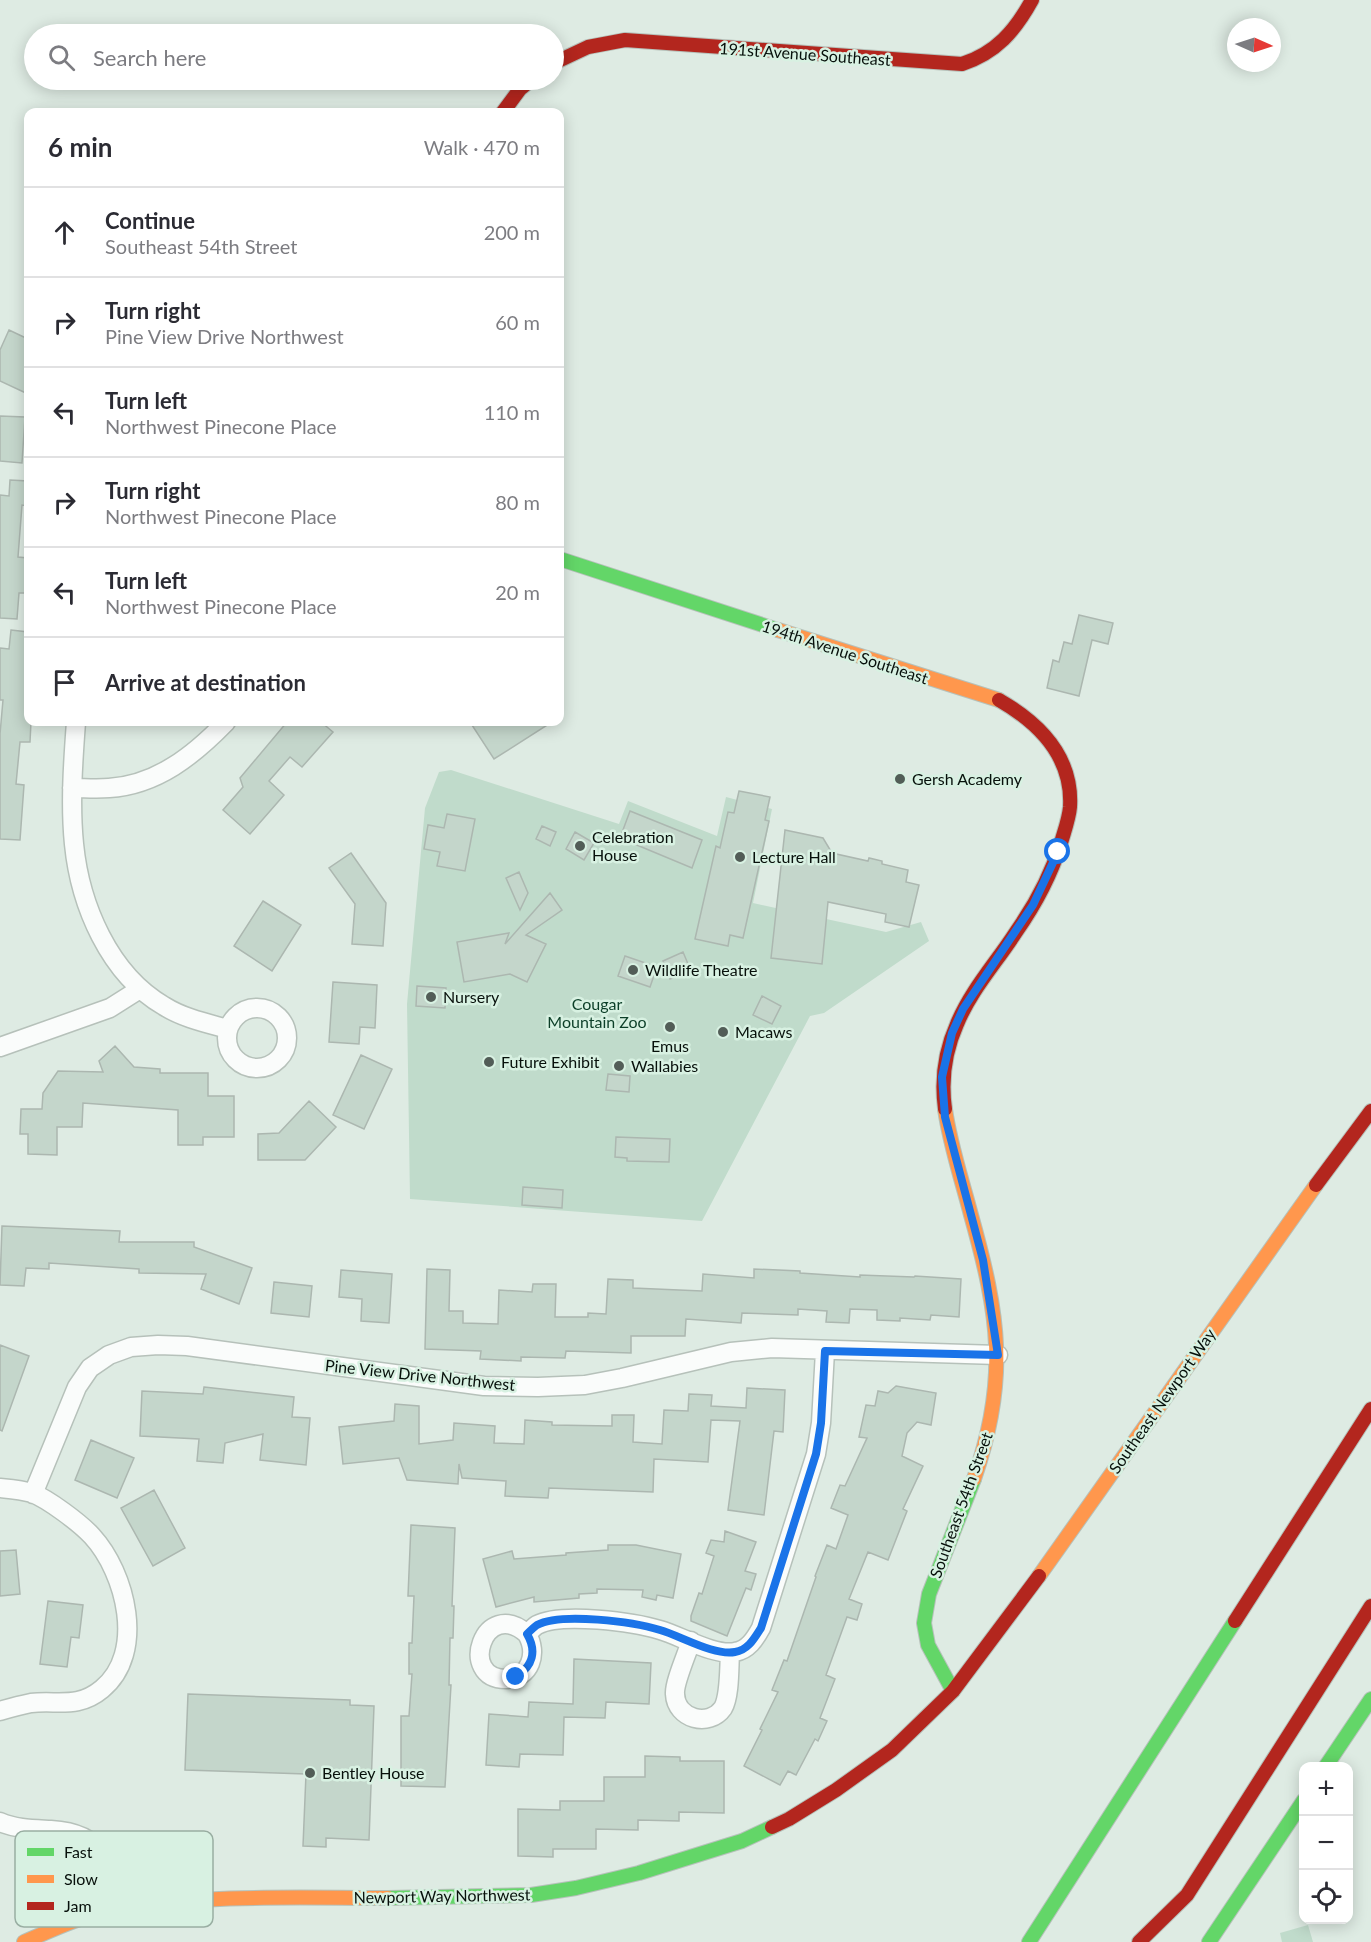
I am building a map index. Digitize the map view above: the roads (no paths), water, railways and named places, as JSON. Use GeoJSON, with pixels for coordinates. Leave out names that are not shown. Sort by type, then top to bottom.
{"type":"FeatureCollection","features":[{"type":"Feature","properties":{"kind":"main road","name":"191st Avenue Southeast"},"geometry":{"type":"LineString","coordinates":[[564,58],[588,47],[625,40],[962,64],[979,60],[994,50],[1022,20],[1032,0]]}},
{"type":"Feature","properties":{"kind":"main road"},"geometry":{"type":"LineString","coordinates":[[506,108],[519,90]]}},
{"type":"Feature","properties":{"kind":"main road","name":"194th Avenue Southeast"},"geometry":{"type":"LineString","coordinates":[[564,560],[826,646],[994,697],[1035,723],[1053,744],[1069,784],[1070,809]]}},
{"type":"Feature","properties":{"kind":"main road","name":"Southeast 54th Street"},"geometry":{"type":"LineString","coordinates":[[953,1691],[923,1634],[923,1614],[928,1594],[979,1465],[990,1428],[998,1355],[983,1260],[945,1117],[942,1077],[952,1033],[963,1009],[1033,905],[1058,852],[1070,809]]}},
{"type":"Feature","properties":{"kind":"main road","name":"Southeast Newport Way"},"geometry":{"type":"LineString","coordinates":[[953,1691],[1006,1622],[1305,1199],[1371,1111]]}},
{"type":"Feature","properties":{"kind":"main road"},"geometry":{"type":"LineString","coordinates":[[1029,1942],[1371,1409]]}},
{"type":"Feature","properties":{"kind":"main road"},"geometry":{"type":"LineString","coordinates":[[1139,1942],[1186,1894],[1371,1606]]}},
{"type":"Feature","properties":{"kind":"main road","name":"Newport Way Northwest"},"geometry":{"type":"LineString","coordinates":[[213,1900],[531,1895],[576,1888],[639,1873],[742,1841],[789,1819],[836,1790],[892,1750],[953,1691]]}},
{"type":"Feature","properties":{"kind":"main road"},"geometry":{"type":"LineString","coordinates":[[1329,1762],[1371,1699]]}},
{"type":"Feature","properties":{"kind":"main road"},"geometry":{"type":"LineString","coordinates":[[1209,1942],[1299,1807]]}},
{"type":"Feature","properties":{"kind":"main road","name":"Newport Way Northwest"},"geometry":{"type":"LineString","coordinates":[[24,1942],[59,1927]]}},
{"type":"Feature","properties":{"kind":"street"},"geometry":{"type":"LineString","coordinates":[[76,726],[72,788],[74,842],[77,867],[98,930],[126,976],[140,989],[164,1006],[197,1021],[228,1029]]}},
{"type":"Feature","properties":{"kind":"street"},"geometry":{"type":"LineString","coordinates":[[72,788],[108,788],[130,785],[155,776],[200,748],[222,726]]}},
{"type":"Feature","properties":{"kind":"street"},"geometry":{"type":"LineString","coordinates":[[0,1047],[110,1008],[140,989]]}},
{"type":"Feature","properties":{"kind":"street","name":"Pine View Drive Northwest"},"geometry":{"type":"LineString","coordinates":[[33,1494],[77,1387],[90,1368],[109,1355],[131,1347],[187,1346],[484,1386],[538,1387],[585,1385],[731,1352],[772,1348],[998,1355]]}},
{"type":"Feature","properties":{"kind":"street"},"geometry":{"type":"LineString","coordinates":[[527,1634],[537,1625],[554,1620],[587,1619],[660,1630],[719,1652],[738,1652],[748,1647],[761,1628],[810,1477],[821,1423],[825,1351]]}},
{"type":"Feature","properties":{"kind":"street"},"geometry":{"type":"LineString","coordinates":[[0,1488],[33,1494],[79,1523],[93,1537],[106,1557],[118,1583],[127,1617],[127,1644],[123,1662],[102,1689],[89,1698],[69,1704],[32,1703],[0,1711]]}},
{"type":"Feature","properties":{"kind":"street"},"geometry":{"type":"LineString","coordinates":[[691,1641],[675,1694],[681,1710],[694,1718],[711,1717],[723,1707],[726,1699],[730,1653]]}},
{"type":"Feature","properties":{"kind":"street"},"geometry":{"type":"LineString","coordinates":[[0,1822],[24,1829],[68,1831]]}},
{"type":"Feature","properties":{"kind":"place","name":"Gersh Academy"},"geometry":{"type":"Point","coordinates":[900,779]}},
{"type":"Feature","properties":{"kind":"place","name":"Celebration House"},"geometry":{"type":"Point","coordinates":[580,846]}},
{"type":"Feature","properties":{"kind":"place","name":"Lecture Hall"},"geometry":{"type":"Point","coordinates":[740,857]}},
{"type":"Feature","properties":{"kind":"place","name":"Wildlife Theatre"},"geometry":{"type":"Point","coordinates":[633,970]}},
{"type":"Feature","properties":{"kind":"place","name":"Nursery"},"geometry":{"type":"Point","coordinates":[431,997]}},
{"type":"Feature","properties":{"kind":"place","name":"Emus"},"geometry":{"type":"Point","coordinates":[670,1027]}},
{"type":"Feature","properties":{"kind":"place","name":"Macaws"},"geometry":{"type":"Point","coordinates":[723,1032]}},
{"type":"Feature","properties":{"kind":"place","name":"Future Exhibit"},"geometry":{"type":"Point","coordinates":[489,1062]}},
{"type":"Feature","properties":{"kind":"place","name":"Wallabies"},"geometry":{"type":"Point","coordinates":[619,1066]}},
{"type":"Feature","properties":{"kind":"place","name":"Bentley House"},"geometry":{"type":"Point","coordinates":[310,1773]}},
{"type":"Feature","properties":{"kind":"park label","name":"Cougar Mountain Zoo"},"geometry":{"type":"Point","coordinates":[597,1013]}}]}
